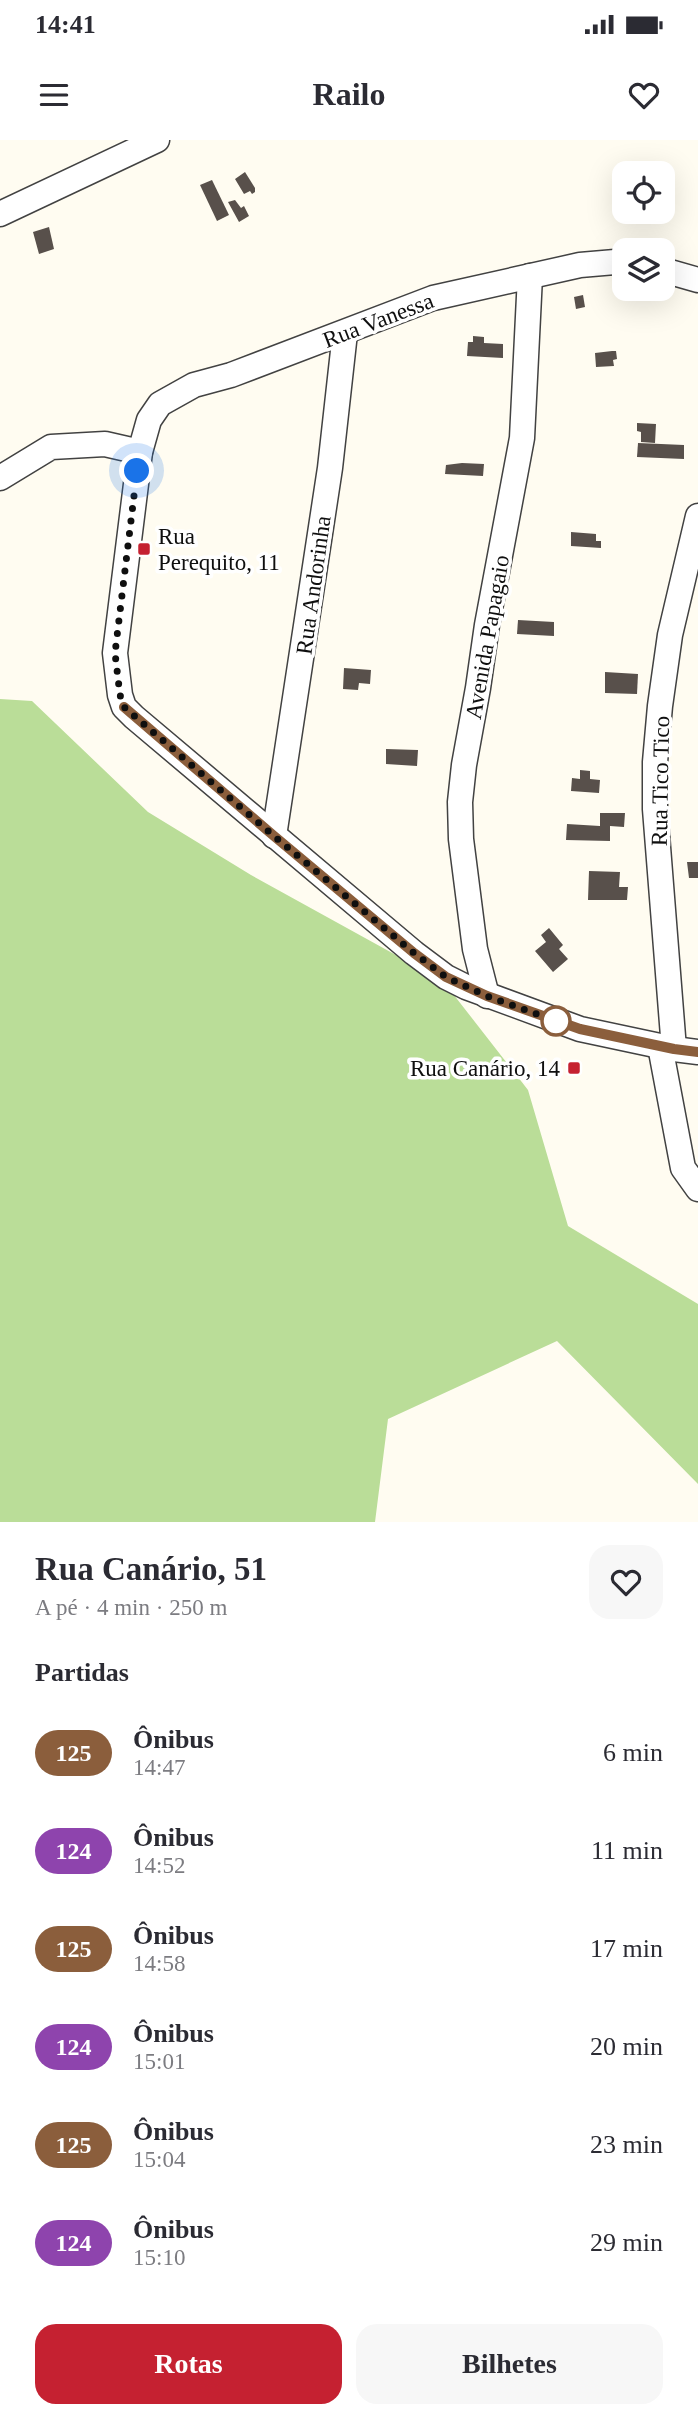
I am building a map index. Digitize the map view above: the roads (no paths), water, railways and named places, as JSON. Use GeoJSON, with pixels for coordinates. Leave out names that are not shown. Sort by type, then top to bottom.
{"type":"FeatureCollection","features":[{"type":"Feature","properties":{"kind":"street"},"geometry":{"type":"LineString","coordinates":[[0,214],[157,140]]}},
{"type":"Feature","properties":{"kind":"street","name":"Rua Vanessa"},"geometry":{"type":"LineString","coordinates":[[140,452],[149,420],[160,404],[194,385],[231,375],[433,298],[580,265],[612,262]]}},
{"type":"Feature","properties":{"kind":"street"},"geometry":{"type":"LineString","coordinates":[[675,273],[698,280]]}},
{"type":"Feature","properties":{"kind":"street","name":"Avenida Papagaio"},"geometry":{"type":"LineString","coordinates":[[487,996],[475,949],[461,839],[460,802],[487,625],[522,438],[530,276]]}},
{"type":"Feature","properties":{"kind":"street","name":"Rua Andorinha"},"geometry":{"type":"LineString","coordinates":[[274,836],[328,481],[345,333]]}},
{"type":"Feature","properties":{"kind":"street"},"geometry":{"type":"LineString","coordinates":[[0,478],[51,447],[105,444],[140,452],[115,653],[124,707],[274,836],[446,977],[487,996],[580,1029],[677,1049]]}},
{"type":"Feature","properties":{"kind":"street","name":"Rua Tico Tico"},"geometry":{"type":"LineString","coordinates":[[698,516],[696,542],[670,635],[655,762],[655,809],[677,1049],[683,1168],[698,1189]]}},
{"type":"Feature","properties":{"kind":"place","name":"Rua Perequito, 11"},"geometry":{"type":"Point","coordinates":[144,549]}},
{"type":"Feature","properties":{"kind":"place","name":"Rua Canário, 14"},"geometry":{"type":"Point","coordinates":[574,1068]}}]}
